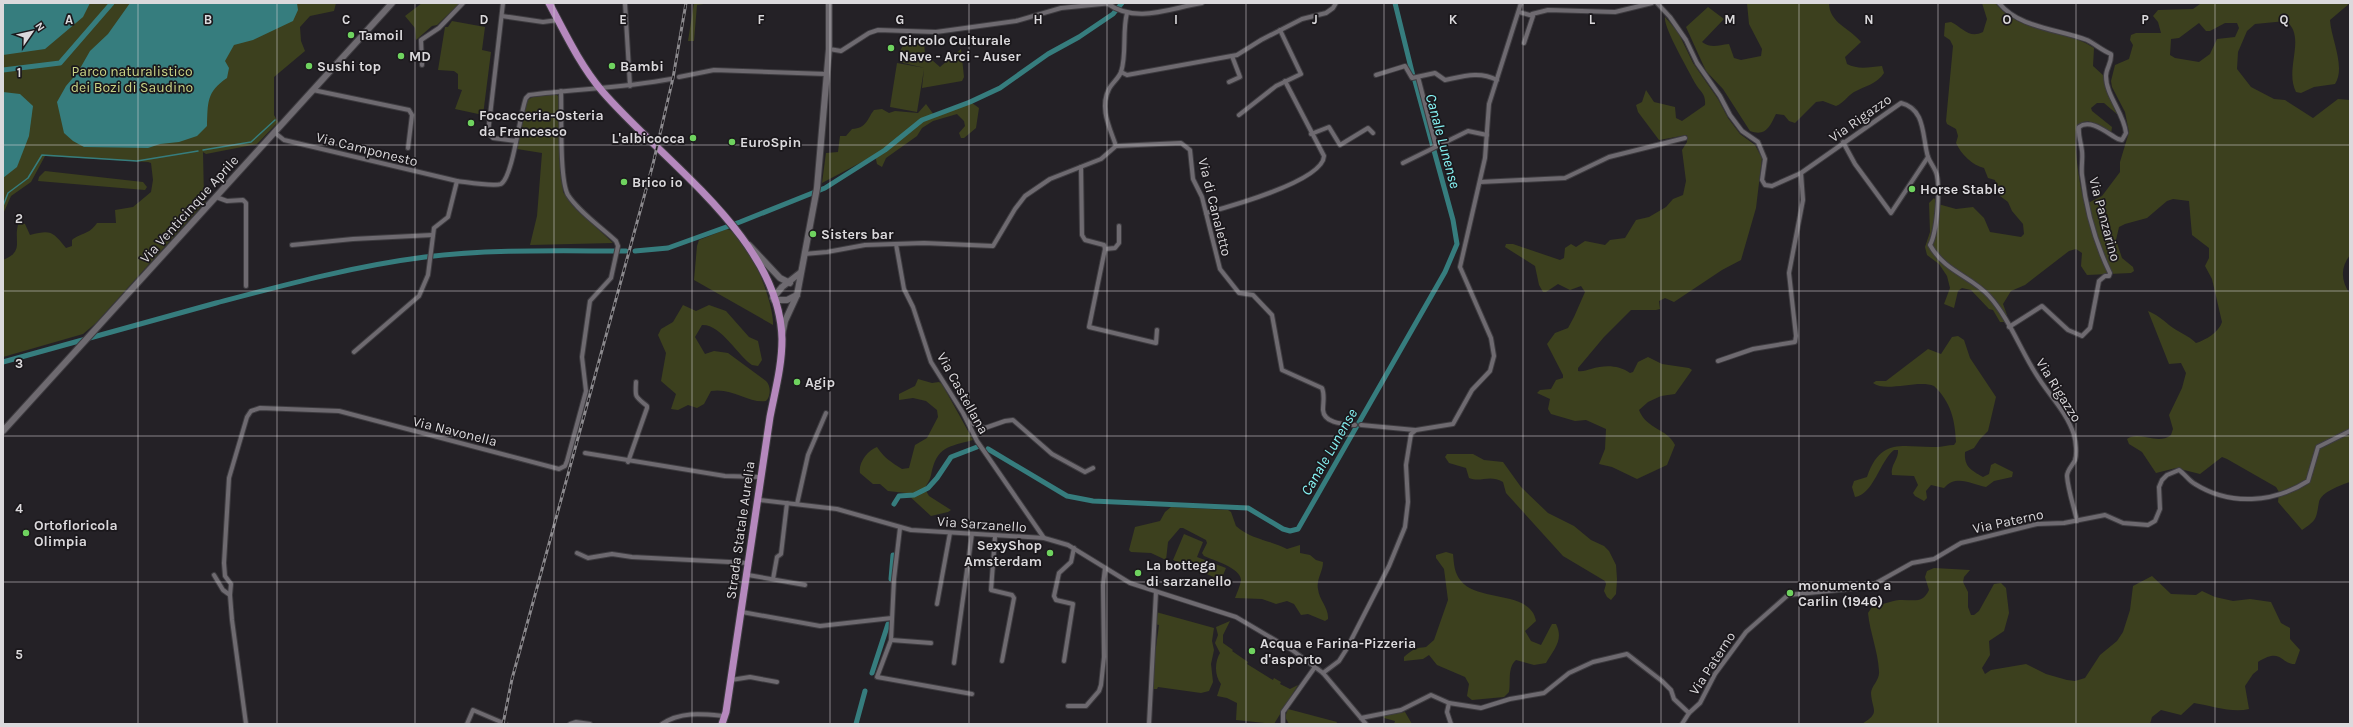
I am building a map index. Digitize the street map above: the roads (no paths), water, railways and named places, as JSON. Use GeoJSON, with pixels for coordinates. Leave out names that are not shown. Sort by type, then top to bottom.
{"type":"FeatureCollection","features":[{"type":"Feature","properties":{"kind":"main road","name":"Via Venticinque Aprile"},"geometry":{"type":"LineString","coordinates":[[3,431],[392,3]]}},
{"type":"Feature","properties":{"kind":"main road","name":"Strada Statale Aurelia"},"geometry":{"type":"LineString","coordinates":[[549,3],[582,63],[600,89],[748,243],[764,272],[774,299],[782,339]]}},
{"type":"Feature","properties":{"kind":"main road","name":"Strada Statale Aurelia"},"geometry":{"type":"LineString","coordinates":[[722,724],[725,716],[750,563],[761,477],[779,371],[782,339],[786,321],[797,295],[816,191],[828,49],[828,3]]}},
{"type":"Feature","properties":{"kind":"main road"},"geometry":{"type":"LineString","coordinates":[[748,243],[780,278],[790,283]]}},
{"type":"Feature","properties":{"kind":"main road"},"geometry":{"type":"LineString","coordinates":[[797,295],[787,300],[774,299],[782,287],[790,283],[801,272]]}},
{"type":"Feature","properties":{"kind":"street"},"geometry":{"type":"LineString","coordinates":[[422,65],[421,40],[439,28],[463,3]]}},
{"type":"Feature","properties":{"kind":"street"},"geometry":{"type":"LineString","coordinates":[[504,3],[488,133],[493,138],[516,142]]}},
{"type":"Feature","properties":{"kind":"street"},"geometry":{"type":"LineString","coordinates":[[625,3],[626,43],[630,86]]}},
{"type":"Feature","properties":{"kind":"street"},"geometry":{"type":"LineString","coordinates":[[828,49],[841,51],[878,30],[936,32],[1016,21],[1061,8],[1111,5],[1127,13],[1141,16],[1202,3]]}},
{"type":"Feature","properties":{"kind":"street"},"geometry":{"type":"LineString","coordinates":[[1121,72],[1127,75],[1232,56],[1246,51],[1280,30],[1302,19],[1326,13],[1333,8],[1336,3]]}},
{"type":"Feature","properties":{"kind":"street"},"geometry":{"type":"LineString","coordinates":[[1362,425],[1416,430],[1453,424],[1469,395],[1489,374],[1492,366],[1494,351],[1491,338],[1460,267],[1486,150],[1489,104],[1521,3]]}},
{"type":"Feature","properties":{"kind":"street"},"geometry":{"type":"LineString","coordinates":[[1519,12],[1532,14],[1548,10],[1615,12],[1652,3]]}},
{"type":"Feature","properties":{"kind":"street","name":"Via Rigazzo"},"geometry":{"type":"LineString","coordinates":[[1657,3],[1670,17],[1686,40],[1696,63],[1720,96],[1730,115],[1742,131],[1758,142],[1765,159],[1762,180],[1765,185],[1772,186],[1801,173],[1843,142],[1901,103],[1913,108],[1922,125],[1928,158],[1937,177],[1934,236],[1930,245],[1935,255],[1957,274],[1976,284],[1989,295],[1999,308],[2036,374],[2060,406],[2074,435],[2075,460],[2067,475],[2077,520]]}},
{"type":"Feature","properties":{"kind":"street","name":"Via Panzarino"},"geometry":{"type":"LineString","coordinates":[[1999,3],[2005,11],[2024,22],[2059,30],[2089,41],[2111,54],[2112,60],[2106,77],[2111,96],[2122,115],[2126,133],[2122,140],[2092,124],[2084,124],[2079,127],[2078,137],[2082,149],[2082,173],[2085,191],[2101,256],[2110,273],[2109,276],[2105,276],[2099,281],[2090,328],[2082,336],[2074,334],[2042,306],[2009,327]]}},
{"type":"Feature","properties":{"kind":"street"},"geometry":{"type":"LineString","coordinates":[[804,254],[865,246],[896,244],[924,243],[983,247],[993,246],[998,240],[1015,209],[1025,196],[1050,179],[1101,159],[1116,146],[1104,108],[1104,101],[1111,85],[1121,72],[1124,28],[1127,13]]}},
{"type":"Feature","properties":{"kind":"street"},"geometry":{"type":"LineString","coordinates":[[1524,43],[1532,14]]}},
{"type":"Feature","properties":{"kind":"street"},"geometry":{"type":"LineString","coordinates":[[502,16],[543,22],[558,20]]}},
{"type":"Feature","properties":{"kind":"street"},"geometry":{"type":"LineString","coordinates":[[1239,115],[1265,93],[1286,81],[1300,76],[1301,72],[1280,30]]}},
{"type":"Feature","properties":{"kind":"street"},"geometry":{"type":"LineString","coordinates":[[1229,82],[1240,77],[1232,56]]}},
{"type":"Feature","properties":{"kind":"street"},"geometry":{"type":"LineString","coordinates":[[1376,75],[1405,66],[1410,78],[1435,73],[1446,80],[1469,75],[1487,74],[1497,80]]}},
{"type":"Feature","properties":{"kind":"street"},"geometry":{"type":"LineString","coordinates":[[680,77],[714,70],[826,74]]}},
{"type":"Feature","properties":{"kind":"street"},"geometry":{"type":"LineString","coordinates":[[1418,77],[1436,146]]}},
{"type":"Feature","properties":{"kind":"street","name":"Via Camponesto"},"geometry":{"type":"LineString","coordinates":[[274,132],[284,140],[457,182],[498,184],[503,182],[516,142],[526,98],[529,95],[630,86],[671,79]]}},
{"type":"Feature","properties":{"kind":"street"},"geometry":{"type":"LineString","coordinates":[[1206,213],[1242,202],[1311,174],[1324,158],[1286,81]]}},
{"type":"Feature","properties":{"kind":"street"},"geometry":{"type":"LineString","coordinates":[[313,90],[409,110],[412,115],[408,148]]}},
{"type":"Feature","properties":{"kind":"street","name":"Via Navonella"},"geometry":{"type":"LineString","coordinates":[[246,724],[230,593],[231,584],[225,576],[224,563],[229,478],[247,417],[254,409],[339,411],[559,469],[565,466],[586,391],[582,357],[590,301],[611,278],[618,246],[616,241],[572,201],[566,191],[561,91]]}},
{"type":"Feature","properties":{"kind":"street"},"geometry":{"type":"LineString","coordinates":[[1311,134],[1329,126],[1340,145],[1368,128],[1373,133]]}},
{"type":"Feature","properties":{"kind":"street"},"geometry":{"type":"LineString","coordinates":[[1403,162],[1468,131],[1487,135]]}},
{"type":"Feature","properties":{"kind":"street"},"geometry":{"type":"LineString","coordinates":[[1480,182],[1565,178],[1609,157],[1685,138]]}},
{"type":"Feature","properties":{"kind":"street"},"geometry":{"type":"LineString","coordinates":[[1843,142],[1855,164],[1891,213],[1928,158]]}},
{"type":"Feature","properties":{"kind":"street","name":"Via di Canaletto"},"geometry":{"type":"LineString","coordinates":[[1116,146],[1181,143],[1186,145],[1190,150],[1194,179],[1206,213],[1220,269],[1239,293],[1253,295],[1272,314],[1282,370],[1322,388],[1324,392],[1324,413],[1328,418],[1339,423],[1355,424]]}},
{"type":"Feature","properties":{"kind":"street"},"geometry":{"type":"LineString","coordinates":[[1082,167],[1082,235],[1085,240],[1104,245],[1106,249]]}},
{"type":"Feature","properties":{"kind":"street"},"geometry":{"type":"LineString","coordinates":[[1718,362],[1753,349],[1795,342],[1796,336],[1789,273],[1803,200],[1801,173]]}},
{"type":"Feature","properties":{"kind":"street"},"geometry":{"type":"LineString","coordinates":[[354,352],[420,296],[428,276],[434,228],[448,217],[457,182]]}},
{"type":"Feature","properties":{"kind":"street"},"geometry":{"type":"LineString","coordinates":[[216,197],[227,201],[243,200],[246,203],[246,286]]}},
{"type":"Feature","properties":{"kind":"street"},"geometry":{"type":"LineString","coordinates":[[1106,249],[1115,248],[1119,243],[1119,226]]}},
{"type":"Feature","properties":{"kind":"street"},"geometry":{"type":"LineString","coordinates":[[292,245],[353,239],[432,235]]}},
{"type":"Feature","properties":{"kind":"street","name":"Via Castellana"},"geometry":{"type":"LineString","coordinates":[[896,244],[904,289],[913,307],[931,362],[968,422],[977,441],[1044,538]]}},
{"type":"Feature","properties":{"kind":"street"},"geometry":{"type":"LineString","coordinates":[[1106,249],[1089,327],[1156,343],[1157,330]]}},
{"type":"Feature","properties":{"kind":"street"},"geometry":{"type":"LineString","coordinates":[[628,462],[647,408],[647,406],[638,400],[636,395],[636,382]]}},
{"type":"Feature","properties":{"kind":"street"},"geometry":{"type":"LineString","coordinates":[[798,504],[808,455],[826,413]]}},
{"type":"Feature","properties":{"kind":"street"},"geometry":{"type":"LineString","coordinates":[[968,422],[985,428],[1005,421],[1013,420],[1064,462],[1085,472],[1093,468]]}},
{"type":"Feature","properties":{"kind":"street"},"geometry":{"type":"LineString","coordinates":[[1323,673],[1339,661],[1346,650],[1389,566],[1405,527],[1408,502],[1406,465],[1409,437],[1416,430]]}},
{"type":"Feature","properties":{"kind":"street","name":"Via Paterno"},"geometry":{"type":"LineString","coordinates":[[1361,718],[1401,710],[1431,695],[1449,703],[1481,708],[1510,699],[1544,693],[1569,673],[1593,662],[1627,654],[1662,681],[1671,690],[1674,699],[1689,713],[1700,703],[1715,674],[1746,632],[1788,595],[1870,586],[1912,563],[1934,560],[1961,542],[2037,524],[2077,520],[2105,515],[2130,524],[2151,524],[2160,509],[2158,487],[2162,480],[2174,471],[2179,470],[2196,485],[2227,499],[2255,499],[2281,495],[2308,481],[2318,447],[2350,431]]}},
{"type":"Feature","properties":{"kind":"street"},"geometry":{"type":"LineString","coordinates":[[585,454],[628,462],[725,476],[761,477]]}},
{"type":"Feature","properties":{"kind":"street","name":"Via Sarzanello"},"geometry":{"type":"LineString","coordinates":[[758,500],[837,509],[900,528],[995,537],[1044,538],[1074,548],[1130,583],[1236,617],[1323,673],[1366,724]]}},
{"type":"Feature","properties":{"kind":"street"},"geometry":{"type":"LineString","coordinates":[[773,579],[777,557],[781,554],[787,503]]}},
{"type":"Feature","properties":{"kind":"street"},"geometry":{"type":"LineString","coordinates":[[900,528],[891,640],[878,677],[972,694]]}},
{"type":"Feature","properties":{"kind":"street"},"geometry":{"type":"LineString","coordinates":[[937,604],[950,533]]}},
{"type":"Feature","properties":{"kind":"street"},"geometry":{"type":"LineString","coordinates":[[954,663],[972,534]]}},
{"type":"Feature","properties":{"kind":"street"},"geometry":{"type":"LineString","coordinates":[[995,537],[991,590],[1012,595],[1014,598],[1002,661]]}},
{"type":"Feature","properties":{"kind":"street"},"geometry":{"type":"LineString","coordinates":[[1064,661],[1073,604],[1056,600],[1054,596],[1060,573],[1071,562],[1074,548]]}},
{"type":"Feature","properties":{"kind":"street"},"geometry":{"type":"LineString","coordinates":[[577,553],[588,558],[612,554],[632,557],[750,563]]}},
{"type":"Feature","properties":{"kind":"street"},"geometry":{"type":"LineString","coordinates":[[1068,706],[1086,706],[1099,690],[1101,685],[1104,657],[1103,585],[1105,568]]}},
{"type":"Feature","properties":{"kind":"street"},"geometry":{"type":"LineString","coordinates":[[214,574],[223,590],[230,593]]}},
{"type":"Feature","properties":{"kind":"street"},"geometry":{"type":"LineString","coordinates":[[748,575],[804,585]]}},
{"type":"Feature","properties":{"kind":"street"},"geometry":{"type":"LineString","coordinates":[[1148,724],[1156,592]]}},
{"type":"Feature","properties":{"kind":"street"},"geometry":{"type":"LineString","coordinates":[[742,612],[820,626],[892,618]]}},
{"type":"Feature","properties":{"kind":"street"},"geometry":{"type":"LineString","coordinates":[[891,640],[931,642]]}},
{"type":"Feature","properties":{"kind":"street"},"geometry":{"type":"LineString","coordinates":[[1283,724],[1283,712],[1315,667]]}},
{"type":"Feature","properties":{"kind":"street"},"geometry":{"type":"LineString","coordinates":[[731,680],[750,677],[777,682]]}},
{"type":"Feature","properties":{"kind":"street"},"geometry":{"type":"LineString","coordinates":[[1449,703],[1447,712],[1451,724]]}},
{"type":"Feature","properties":{"kind":"street"},"geometry":{"type":"LineString","coordinates":[[467,724],[472,710],[502,722]]}},
{"type":"Feature","properties":{"kind":"street"},"geometry":{"type":"LineString","coordinates":[[1682,724],[1689,713]]}},
{"type":"Feature","properties":{"kind":"street"},"geometry":{"type":"LineString","coordinates":[[662,724],[676,716],[695,714],[725,716]]}},
{"type":"Feature","properties":{"kind":"street"},"geometry":{"type":"LineString","coordinates":[[570,724],[576,722],[590,724]]}},
{"type":"Feature","properties":{"kind":"water"},"geometry":{"type":"Polygon","coordinates":[[[3,3],[90,3],[83,17],[45,49],[3,55],[3,3]]]}},
{"type":"Feature","properties":{"kind":"water"},"geometry":{"type":"Polygon","coordinates":[[[130,3],[297,3],[298,10],[293,21],[253,40],[234,45],[225,61],[229,68],[227,78],[215,88],[212,93],[208,104],[207,126],[197,136],[179,142],[160,144],[148,148],[84,147],[73,141],[64,133],[57,102],[66,86],[78,72],[90,51],[108,34],[130,3]]]}},
{"type":"Feature","properties":{"kind":"water"},"geometry":{"type":"Polygon","coordinates":[[[3,92],[20,94],[33,106],[29,136],[17,167],[3,178],[3,92]]]}},
{"type":"Feature","properties":{"kind":"waterway","name":"Canale Lunense"},"geometry":{"type":"LineString","coordinates":[[3,70],[60,63],[112,3]]}},
{"type":"Feature","properties":{"kind":"waterway"},"geometry":{"type":"LineString","coordinates":[[635,251],[668,248],[740,222],[825,188],[885,150],[922,120],[970,102],[1000,88],[1048,54],[1079,37],[1113,14],[1122,3]]}},
{"type":"Feature","properties":{"kind":"waterway","name":"Canale Lunense"},"geometry":{"type":"LineString","coordinates":[[1395,3],[1413,76]]}},
{"type":"Feature","properties":{"kind":"waterway","name":"Canale Lunense"},"geometry":{"type":"LineString","coordinates":[[988,449],[1067,496],[1093,501],[1248,508],[1283,529],[1290,531],[1298,529],[1445,272],[1457,244],[1453,220],[1415,81]]}},
{"type":"Feature","properties":{"kind":"waterway"},"geometry":{"type":"LineString","coordinates":[[203,150],[251,142],[275,120]]}},
{"type":"Feature","properties":{"kind":"waterway"},"geometry":{"type":"LineString","coordinates":[[3,206],[8,193],[28,178],[42,155],[137,161],[198,151]]}},
{"type":"Feature","properties":{"kind":"waterway"},"geometry":{"type":"LineString","coordinates":[[3,362],[242,296],[372,265],[450,254],[525,251],[626,251]]}},
{"type":"Feature","properties":{"kind":"waterway","name":"Canale Lunense"},"geometry":{"type":"LineString","coordinates":[[894,504],[899,496],[914,495],[928,488],[937,478],[951,457],[977,447]]}},
{"type":"Feature","properties":{"kind":"waterway","name":"Canale Lunense"},"geometry":{"type":"LineString","coordinates":[[891,579],[893,555]]}},
{"type":"Feature","properties":{"kind":"waterway","name":"Canale Lunense"},"geometry":{"type":"LineString","coordinates":[[872,673],[888,624]]}},
{"type":"Feature","properties":{"kind":"waterway","name":"Canale Lunense"},"geometry":{"type":"LineString","coordinates":[[856,724],[865,691]]}},
{"type":"Feature","properties":{"kind":"tunnel"},"geometry":{"type":"LineString","coordinates":[[501,722],[508,724]]}},
{"type":"Feature","properties":{"kind":"railway"},"geometry":{"type":"LineString","coordinates":[[503,724],[512,679],[653,164],[673,78],[686,3]]}},
{"type":"Feature","properties":{"kind":"place","name":"Tamoil"},"geometry":{"type":"Point","coordinates":[351,35]}},
{"type":"Feature","properties":{"kind":"place","name":"Circolo Culturale Nave - Arci - Auser"},"geometry":{"type":"Point","coordinates":[891,48]}},
{"type":"Feature","properties":{"kind":"place","name":"MD"},"geometry":{"type":"Point","coordinates":[401,56]}},
{"type":"Feature","properties":{"kind":"place","name":"Sushi top"},"geometry":{"type":"Point","coordinates":[309,66]}},
{"type":"Feature","properties":{"kind":"place","name":"Bambi"},"geometry":{"type":"Point","coordinates":[612,66]}},
{"type":"Feature","properties":{"kind":"place","name":"Focacceria-Osteria da Francesco"},"geometry":{"type":"Point","coordinates":[471,123]}},
{"type":"Feature","properties":{"kind":"place","name":"L'albicocca"},"geometry":{"type":"Point","coordinates":[693,138]}},
{"type":"Feature","properties":{"kind":"place","name":"EuroSpin"},"geometry":{"type":"Point","coordinates":[732,142]}},
{"type":"Feature","properties":{"kind":"place","name":"Brico io"},"geometry":{"type":"Point","coordinates":[624,182]}},
{"type":"Feature","properties":{"kind":"place","name":"Horse Stable"},"geometry":{"type":"Point","coordinates":[1912,189]}},
{"type":"Feature","properties":{"kind":"place","name":"Sisters bar"},"geometry":{"type":"Point","coordinates":[813,234]}},
{"type":"Feature","properties":{"kind":"place","name":"Agip"},"geometry":{"type":"Point","coordinates":[797,382]}},
{"type":"Feature","properties":{"kind":"place","name":"Ortofloricola Olimpia"},"geometry":{"type":"Point","coordinates":[26,533]}},
{"type":"Feature","properties":{"kind":"place","name":"SexyShop Amsterdam"},"geometry":{"type":"Point","coordinates":[1050,553]}},
{"type":"Feature","properties":{"kind":"place","name":"La bottega di sarzanello"},"geometry":{"type":"Point","coordinates":[1138,573]}},
{"type":"Feature","properties":{"kind":"place","name":"monumento a Carlin (1946)"},"geometry":{"type":"Point","coordinates":[1790,593]}},
{"type":"Feature","properties":{"kind":"place","name":"Acqua e Farina-Pizzeria d'asporto"},"geometry":{"type":"Point","coordinates":[1252,651]}},
{"type":"Feature","properties":{"kind":"park label","name":"Parco naturalistico dei Bozi di Saudino"},"geometry":{"type":"Point","coordinates":[132,80]}}]}
